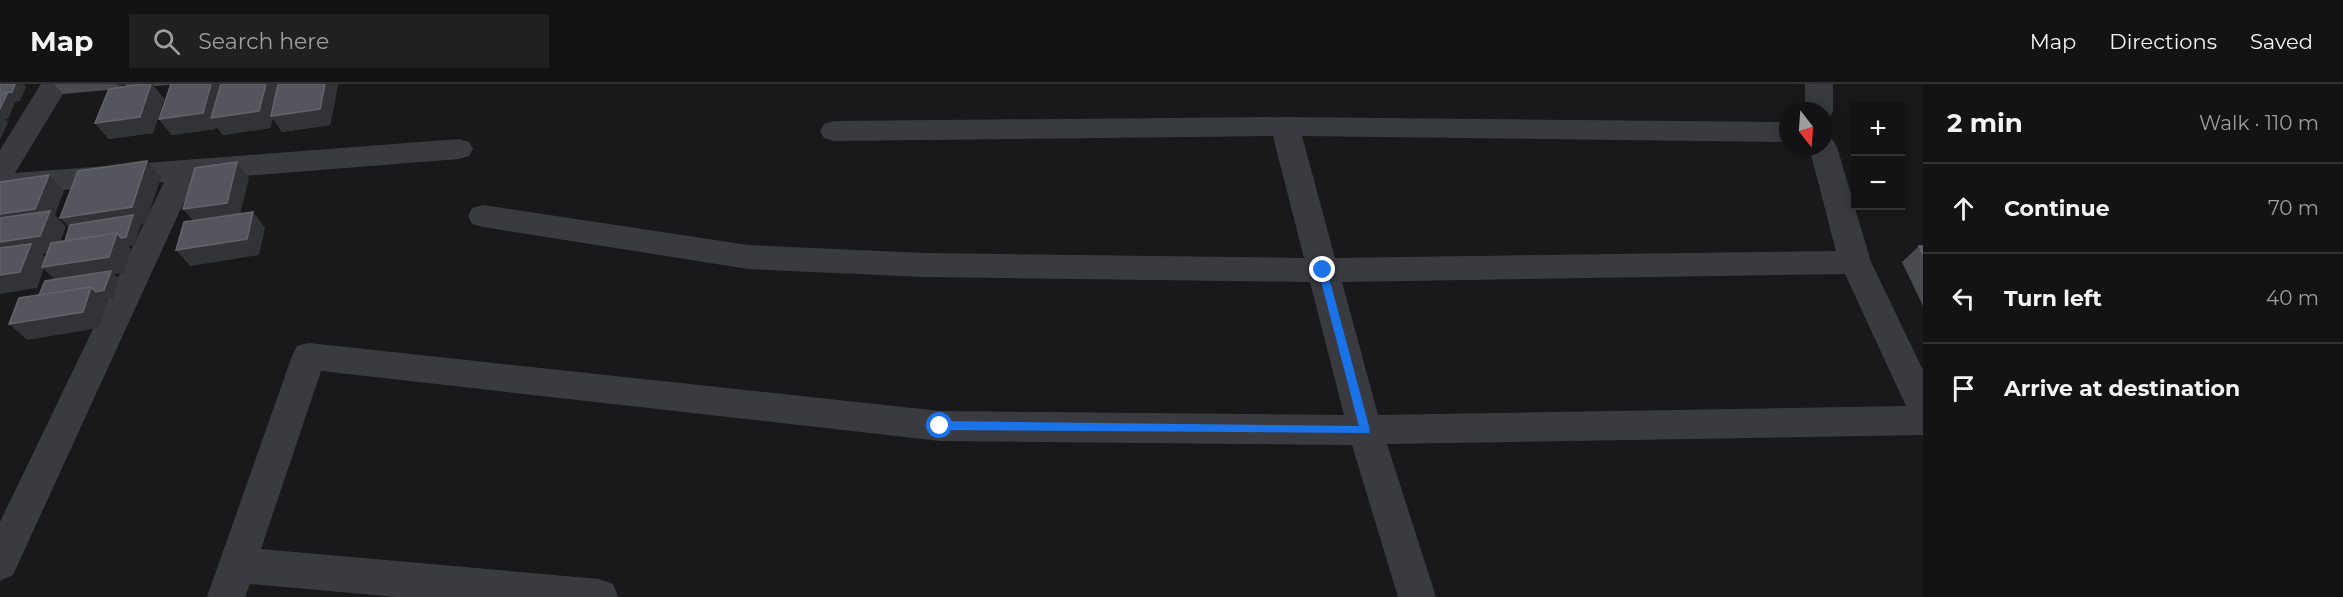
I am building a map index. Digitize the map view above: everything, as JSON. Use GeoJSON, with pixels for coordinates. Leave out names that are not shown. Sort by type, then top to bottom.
{"type":"FeatureCollection","features":[{"type":"Feature","properties":{"kind":"street"},"geometry":{"type":"LineString","coordinates":[[0,174],[55,84]]}},
{"type":"Feature","properties":{"kind":"street"},"geometry":{"type":"LineString","coordinates":[[1819,84],[1819,102]]}},
{"type":"Feature","properties":{"kind":"street"},"geometry":{"type":"LineString","coordinates":[[834,131],[1285,126],[1779,132]]}},
{"type":"Feature","properties":{"kind":"street"},"geometry":{"type":"LineString","coordinates":[[1285,126],[1365,430],[1418,597]]}},
{"type":"Feature","properties":{"kind":"street"},"geometry":{"type":"LineString","coordinates":[[0,185],[459,149]]}},
{"type":"Feature","properties":{"kind":"street"},"geometry":{"type":"LineString","coordinates":[[1826,156],[1855,262],[1923,406]]}},
{"type":"Feature","properties":{"kind":"street"},"geometry":{"type":"LineString","coordinates":[[0,563],[184,170]]}},
{"type":"Feature","properties":{"kind":"street"},"geometry":{"type":"LineString","coordinates":[[483,216],[748,257],[925,265],[1323,270],[1855,262]]}},
{"type":"Feature","properties":{"kind":"street"},"geometry":{"type":"LineString","coordinates":[[599,597],[232,581],[309,356],[940,426],[1365,430],[1923,420]]}},
{"type":"Feature","properties":{"kind":"building"},"geometry":{"type":"Polygon","coordinates":[[[0,84],[15,84],[12,92],[0,93],[0,84]]]}},
{"type":"Feature","properties":{"kind":"building"},"geometry":{"type":"Polygon","coordinates":[[[151,84],[140,117],[95,123],[109,89],[151,84]]]}},
{"type":"Feature","properties":{"kind":"building"},"geometry":{"type":"Polygon","coordinates":[[[171,84],[211,84],[203,113],[159,119],[171,84]]]}},
{"type":"Feature","properties":{"kind":"building"},"geometry":{"type":"Polygon","coordinates":[[[221,84],[266,84],[259,111],[211,118],[221,84]]]}},
{"type":"Feature","properties":{"kind":"building"},"geometry":{"type":"Polygon","coordinates":[[[278,84],[325,84],[320,109],[271,116],[278,84]]]}},
{"type":"Feature","properties":{"kind":"building"},"geometry":{"type":"Polygon","coordinates":[[[7,94],[0,109],[0,95],[7,94]]]}},
{"type":"Feature","properties":{"kind":"building"},"geometry":{"type":"Polygon","coordinates":[[[147,161],[132,207],[60,218],[78,171],[147,161]]]}},
{"type":"Feature","properties":{"kind":"building"},"geometry":{"type":"Polygon","coordinates":[[[237,162],[227,203],[183,209],[195,168],[237,162]]]}},
{"type":"Feature","properties":{"kind":"building"},"geometry":{"type":"Polygon","coordinates":[[[49,175],[35,209],[0,214],[0,182],[49,175]]]}},
{"type":"Feature","properties":{"kind":"building"},"geometry":{"type":"Polygon","coordinates":[[[50,211],[40,236],[0,242],[0,218],[50,211]]]}},
{"type":"Feature","properties":{"kind":"building"},"geometry":{"type":"Polygon","coordinates":[[[253,212],[247,239],[176,250],[184,222],[253,212]]]}},
{"type":"Feature","properties":{"kind":"building"},"geometry":{"type":"Polygon","coordinates":[[[133,215],[126,237],[121,238],[117,233],[65,241],[70,225],[133,215]]]}},
{"type":"Feature","properties":{"kind":"building"},"geometry":{"type":"Polygon","coordinates":[[[117,233],[109,257],[42,267],[51,243],[117,233]]]}},
{"type":"Feature","properties":{"kind":"building"},"geometry":{"type":"Polygon","coordinates":[[[31,244],[20,272],[0,275],[0,248],[31,244]]]}},
{"type":"Feature","properties":{"kind":"building"},"geometry":{"type":"Polygon","coordinates":[[[111,271],[104,290],[96,292],[91,287],[39,295],[45,281],[111,271]]]}},
{"type":"Feature","properties":{"kind":"building"},"geometry":{"type":"Polygon","coordinates":[[[91,287],[83,312],[9,324],[19,298],[91,287]]]}},
{"type":"Feature","properties":{"kind":"route"},"geometry":{"type":"LineString","coordinates":[[940,426],[1365,430],[1323,270]]}}]}
